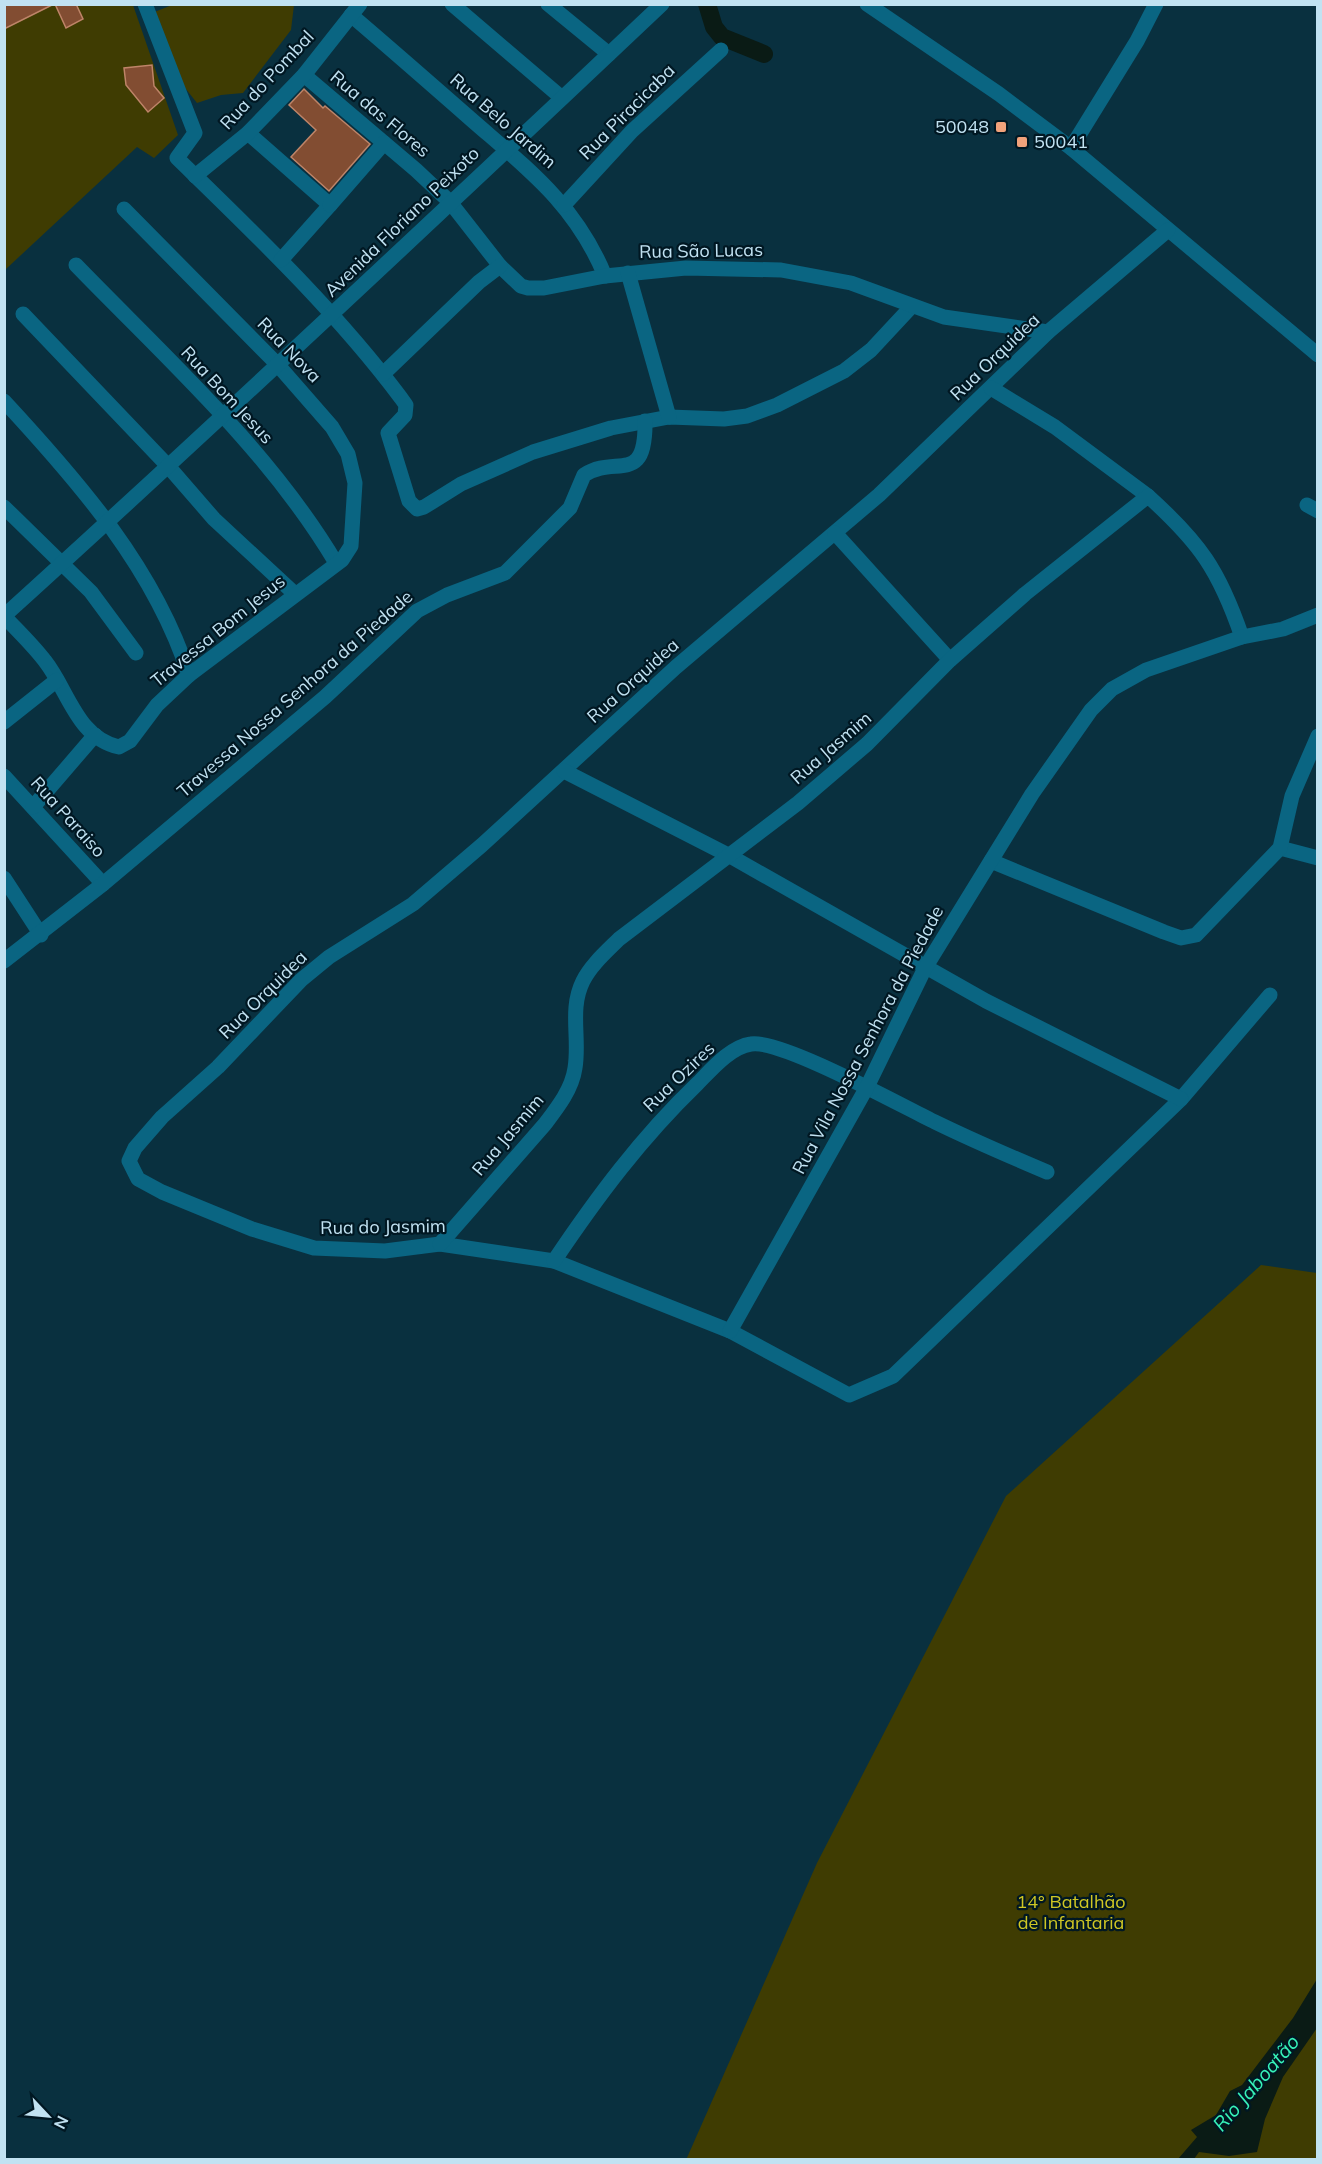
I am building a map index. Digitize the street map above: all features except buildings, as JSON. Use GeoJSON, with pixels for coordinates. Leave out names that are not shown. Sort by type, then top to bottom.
{"type":"FeatureCollection","features":[{"type":"Feature","properties":{"kind":"street"},"geometry":{"type":"LineString","coordinates":[[145,4],[195,133],[177,158],[281,260],[332,315],[401,398],[407,410],[402,419],[390,428],[389,437],[409,501],[417,508],[424,507],[461,484],[533,452],[611,428],[669,417],[724,419],[747,416],[777,405],[844,370],[872,350],[912,306]]}},
{"type":"Feature","properties":{"kind":"street"},"geometry":{"type":"LineString","coordinates":[[452,4],[562,98]]}},
{"type":"Feature","properties":{"kind":"street"},"geometry":{"type":"LineString","coordinates":[[548,4],[609,54]]}},
{"type":"Feature","properties":{"kind":"street"},"geometry":{"type":"LineString","coordinates":[[867,4],[999,94],[1071,148],[1317,355]]}},
{"type":"Feature","properties":{"kind":"street"},"geometry":{"type":"LineString","coordinates":[[1071,148],[1137,41],[1156,4]]}},
{"type":"Feature","properties":{"kind":"street","name":"Avenida Floriano Peixoto"},"geometry":{"type":"LineString","coordinates":[[4,616],[332,315],[609,54],[656,6]]}},
{"type":"Feature","properties":{"kind":"street","name":"Rua do Pombal"},"geometry":{"type":"LineString","coordinates":[[195,176],[248,133],[304,75],[356,10]]}},
{"type":"Feature","properties":{"kind":"street","name":"Rua Belo Jardim"},"geometry":{"type":"LineString","coordinates":[[356,10],[506,150],[543,181],[564,205],[595,252],[605,276]]}},
{"type":"Feature","properties":{"kind":"street","name":"Rua Piracicaba"},"geometry":{"type":"LineString","coordinates":[[564,205],[632,131],[721,50]]}},
{"type":"Feature","properties":{"kind":"street","name":"Rua das Flores"},"geometry":{"type":"LineString","coordinates":[[304,75],[450,202],[500,266],[521,286],[528,288]]}},
{"type":"Feature","properties":{"kind":"street"},"geometry":{"type":"LineString","coordinates":[[248,133],[330,206]]}},
{"type":"Feature","properties":{"kind":"street"},"geometry":{"type":"LineString","coordinates":[[281,260],[384,143]]}},
{"type":"Feature","properties":{"kind":"street","name":"Rua Nova"},"geometry":{"type":"LineString","coordinates":[[124,210],[277,364],[326,420],[348,454],[355,483],[349,552]]}},
{"type":"Feature","properties":{"kind":"street","name":"Rua Orquidea"},"geometry":{"type":"LineString","coordinates":[[129,1161],[135,1148],[162,1117],[218,1067],[301,980],[329,957],[413,904],[564,771],[676,667],[835,533],[922,455],[1048,332],[1168,230]]}},
{"type":"Feature","properties":{"kind":"street","name":"Rua Bom Jesus"},"geometry":{"type":"LineString","coordinates":[[76,265],[222,416],[294,500],[336,563]]}},
{"type":"Feature","properties":{"kind":"street"},"geometry":{"type":"LineString","coordinates":[[383,374],[471,289],[500,266]]}},
{"type":"Feature","properties":{"kind":"street","name":"Rua São Lucas"},"geometry":{"type":"LineString","coordinates":[[528,288],[544,288],[628,273],[732,267],[781,270],[816,274],[851,283],[912,306],[972,323],[1048,332]]}},
{"type":"Feature","properties":{"kind":"street"},"geometry":{"type":"LineString","coordinates":[[628,273],[669,417]]}},
{"type":"Feature","properties":{"kind":"street"},"geometry":{"type":"LineString","coordinates":[[23,314],[168,466],[214,519],[295,594]]}},
{"type":"Feature","properties":{"kind":"street"},"geometry":{"type":"LineString","coordinates":[[991,388],[1090,450],[1177,522],[1213,567],[1227,593],[1242,637]]}},
{"type":"Feature","properties":{"kind":"street"},"geometry":{"type":"LineString","coordinates":[[4,401],[105,522],[152,586],[178,643],[189,675]]}},
{"type":"Feature","properties":{"kind":"street","name":"Travessa Nossa Senhora da Piedade"},"geometry":{"type":"LineString","coordinates":[[4,961],[41,935],[325,697],[417,611],[447,595],[505,573],[570,508],[584,475],[635,461],[644,447],[645,421]]}},
{"type":"Feature","properties":{"kind":"street","name":"Rua Jasmim"},"geometry":{"type":"LineString","coordinates":[[440,1244],[545,1124],[560,1103],[575,1069],[576,1007],[582,982],[589,971],[619,939],[730,856],[867,744],[950,660],[1025,594],[1148,496]]}},
{"type":"Feature","properties":{"kind":"street"},"geometry":{"type":"LineString","coordinates":[[4,507],[91,592],[136,653]]}},
{"type":"Feature","properties":{"kind":"street"},"geometry":{"type":"LineString","coordinates":[[835,533],[950,660]]}},
{"type":"Feature","properties":{"kind":"street","name":"Travessa Bom Jesus"},"geometry":{"type":"LineString","coordinates":[[95,735],[119,747],[129,741],[157,705],[189,675],[349,552]]}},
{"type":"Feature","properties":{"kind":"street"},"geometry":{"type":"LineString","coordinates":[[4,616],[47,663],[68,702],[95,735],[33,807]]}},
{"type":"Feature","properties":{"kind":"street","name":"Rua Vila Nossa Senhora da Piedade"},"geometry":{"type":"LineString","coordinates":[[730,1331],[867,1087],[925,968],[1065,744],[1112,689],[1146,670],[1242,637],[1283,629],[1316,618]]}},
{"type":"Feature","properties":{"kind":"street"},"geometry":{"type":"LineString","coordinates":[[4,722],[57,680]]}},
{"type":"Feature","properties":{"kind":"street"},"geometry":{"type":"LineString","coordinates":[[991,861],[1164,932],[1182,938],[1196,935],[1280,848],[1292,796],[1317,736]]}},
{"type":"Feature","properties":{"kind":"street"},"geometry":{"type":"LineString","coordinates":[[564,771],[730,856],[925,968],[1181,1099],[1270,994]]}},
{"type":"Feature","properties":{"kind":"street","name":"Rua Paraiso"},"geometry":{"type":"LineString","coordinates":[[4,776],[103,884]]}},
{"type":"Feature","properties":{"kind":"street"},"geometry":{"type":"LineString","coordinates":[[1280,848],[1317,858]]}},
{"type":"Feature","properties":{"kind":"street"},"geometry":{"type":"LineString","coordinates":[[4,878],[41,935]]}},
{"type":"Feature","properties":{"kind":"street","name":"Rua Ozires"},"geometry":{"type":"LineString","coordinates":[[554,1261],[624,1162],[663,1117],[708,1073],[739,1048],[753,1043],[781,1050],[867,1087],[932,1121],[1047,1172]]}},
{"type":"Feature","properties":{"kind":"street","name":"Rua do Jasmim"},"geometry":{"type":"LineString","coordinates":[[129,1161],[138,1179],[148,1185],[283,1240],[314,1248],[342,1251],[396,1250],[440,1244],[554,1261],[730,1331],[849,1395],[893,1376],[1181,1099]]}},
{"type":"Feature","properties":{"kind":"green space"},"geometry":{"type":"Polygon","coordinates":[[[4,5],[133,5],[178,135],[154,158],[137,147],[6,269],[4,5]]]}},
{"type":"Feature","properties":{"kind":"green space"},"geometry":{"type":"Polygon","coordinates":[[[172,5],[294,5],[291,30],[243,93],[221,95],[197,103],[162,59],[152,13],[172,5]]]}},
{"type":"Feature","properties":{"kind":"green space","name":"14° Batalhão de Infantaria"},"geometry":{"type":"Polygon","coordinates":[[[1261,1265],[1317,1273],[1317,2159],[686,2160],[817,1863],[1006,1496],[1261,1265]]]}},
{"type":"Feature","properties":{"kind":"water","name":"Rio Jaboatão"},"geometry":{"type":"Polygon","coordinates":[[[1317,1979],[1317,2028],[1283,2077],[1265,2119],[1257,2152],[1229,2156],[1199,2152],[1194,2159],[1178,2159],[1197,2137],[1191,2130],[1216,2115],[1230,2091],[1242,2085],[1293,2018],[1317,1979]]]}},
{"type":"Feature","properties":{"kind":"waterway"},"geometry":{"type":"LineString","coordinates":[[707,4],[714,27],[722,37],[764,54]]}},
{"type":"Feature","properties":{"kind":"place","name":"50048"},"geometry":{"type":"Point","coordinates":[1001,127]}},
{"type":"Feature","properties":{"kind":"place","name":"50041"},"geometry":{"type":"Point","coordinates":[1022,142]}}]}
